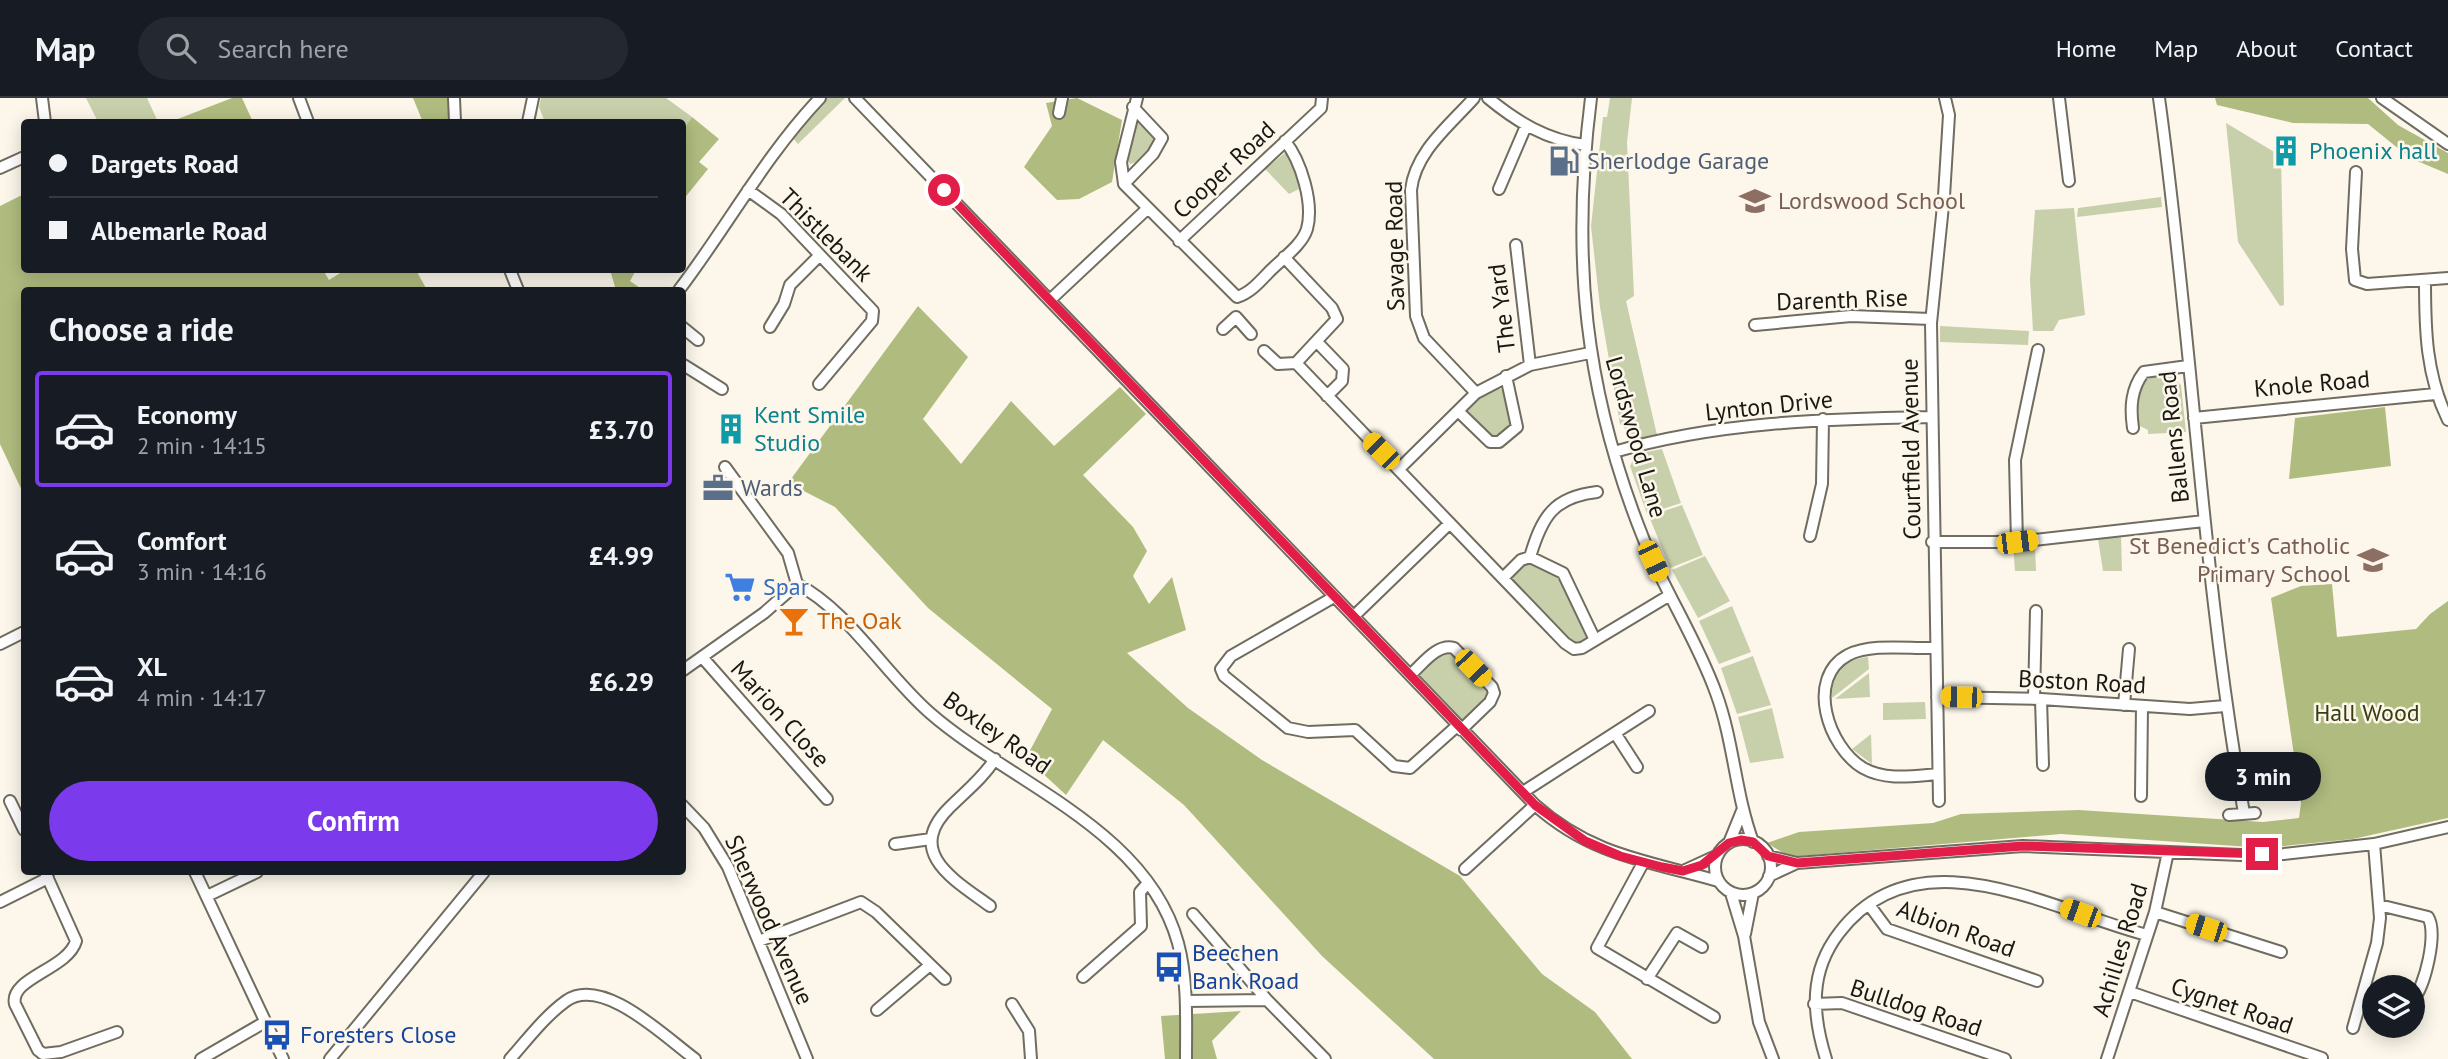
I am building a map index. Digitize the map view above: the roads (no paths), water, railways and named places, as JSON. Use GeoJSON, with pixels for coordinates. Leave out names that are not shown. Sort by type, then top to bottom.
{"type":"FeatureCollection","features":[{"type":"Feature","properties":{"kind":"street"},"geometry":{"type":"LineString","coordinates":[[42,98],[46,108],[45,119]]}},
{"type":"Feature","properties":{"kind":"street"},"geometry":{"type":"LineString","coordinates":[[299,98],[307,119]]}},
{"type":"Feature","properties":{"kind":"street"},"geometry":{"type":"LineString","coordinates":[[454,98],[455,119]]}},
{"type":"Feature","properties":{"kind":"street"},"geometry":{"type":"LineString","coordinates":[[529,119],[533,98]]}},
{"type":"Feature","properties":{"kind":"street"},"geometry":{"type":"LineString","coordinates":[[681,287],[713,245],[791,129],[820,98]]}},
{"type":"Feature","properties":{"kind":"street"},"geometry":{"type":"LineString","coordinates":[[855,98],[1535,805],[1585,841],[1643,863],[1718,881]]}},
{"type":"Feature","properties":{"kind":"street"},"geometry":{"type":"LineString","coordinates":[[1059,113],[1062,98]]}},
{"type":"Feature","properties":{"kind":"street","name":"Cooper Road"},"geometry":{"type":"LineString","coordinates":[[1179,241],[1321,108],[1322,98]]}},
{"type":"Feature","properties":{"kind":"street","name":"Savage Road"},"geometry":{"type":"LineString","coordinates":[[1474,98],[1413,170],[1412,190],[1416,316],[1420,331],[1476,393]]}},
{"type":"Feature","properties":{"kind":"street"},"geometry":{"type":"LineString","coordinates":[[1488,98],[1526,127],[1558,140],[1585,145]]}},
{"type":"Feature","properties":{"kind":"street","name":"Lordswood Lane"},"geometry":{"type":"LineString","coordinates":[[1591,98],[1585,145],[1580,260],[1590,353],[1614,452],[1637,522],[1720,704],[1736,768],[1742,811],[1753,842],[1768,856]]}},
{"type":"Feature","properties":{"kind":"street","name":"Courtfield Avenue"},"geometry":{"type":"LineString","coordinates":[[1938,801],[1930,416],[1931,319],[1949,115],[1945,98]]}},
{"type":"Feature","properties":{"kind":"street"},"geometry":{"type":"LineString","coordinates":[[2059,98],[2068,181]]}},
{"type":"Feature","properties":{"kind":"street","name":"Ballens Road"},"geometry":{"type":"LineString","coordinates":[[2159,98],[2225,706],[2249,813],[2229,815]]}},
{"type":"Feature","properties":{"kind":"street"},"geometry":{"type":"LineString","coordinates":[[2382,98],[2448,144]]}},
{"type":"Feature","properties":{"kind":"street"},"geometry":{"type":"LineString","coordinates":[[1124,184],[1153,154],[1162,138],[1135,103]]}},
{"type":"Feature","properties":{"kind":"street"},"geometry":{"type":"LineString","coordinates":[[1135,103],[1121,162],[1124,184],[1237,297],[1236,317],[1251,334]]}},
{"type":"Feature","properties":{"kind":"street"},"geometry":{"type":"LineString","coordinates":[[1499,189],[1526,127]]}},
{"type":"Feature","properties":{"kind":"street"},"geometry":{"type":"LineString","coordinates":[[1237,297],[1250,290],[1284,257],[1299,242],[1307,228],[1305,183],[1297,156],[1285,141]]}},
{"type":"Feature","properties":{"kind":"street"},"geometry":{"type":"LineString","coordinates":[[0,168],[21,158]]}},
{"type":"Feature","properties":{"kind":"street"},"geometry":{"type":"LineString","coordinates":[[2356,172],[2351,249],[2355,281],[2367,284],[2448,278]]}},
{"type":"Feature","properties":{"kind":"street","name":"Thistlebank"},"geometry":{"type":"LineString","coordinates":[[748,190],[781,214],[873,311],[872,321],[819,384]]}},
{"type":"Feature","properties":{"kind":"street"},"geometry":{"type":"LineString","coordinates":[[1050,300],[1147,209]]}},
{"type":"Feature","properties":{"kind":"street","name":"The Yard"},"geometry":{"type":"LineString","coordinates":[[1516,245],[1530,365]]}},
{"type":"Feature","properties":{"kind":"street"},"geometry":{"type":"LineString","coordinates":[[770,327],[784,304],[790,285],[820,255]]}},
{"type":"Feature","properties":{"kind":"street"},"geometry":{"type":"LineString","coordinates":[[1264,351],[1278,364],[1296,363],[1336,323],[1337,314],[1284,257]]}},
{"type":"Feature","properties":{"kind":"street"},"geometry":{"type":"LineString","coordinates":[[2425,281],[2427,357],[2435,394],[2448,420]]}},
{"type":"Feature","properties":{"kind":"street","name":"Darenth Rise"},"geometry":{"type":"LineString","coordinates":[[1755,325],[1851,316],[1931,319]]}},
{"type":"Feature","properties":{"kind":"street"},"geometry":{"type":"LineString","coordinates":[[1223,329],[1236,317]]}},
{"type":"Feature","properties":{"kind":"street"},"geometry":{"type":"LineString","coordinates":[[686,330],[698,340]]}},
{"type":"Feature","properties":{"kind":"street"},"geometry":{"type":"LineString","coordinates":[[1317,342],[1343,369],[1342,382],[1327,396]]}},
{"type":"Feature","properties":{"kind":"street"},"geometry":{"type":"LineString","coordinates":[[2017,542],[2015,460],[2038,349]]}},
{"type":"Feature","properties":{"kind":"street"},"geometry":{"type":"LineString","coordinates":[[1399,469],[1476,393],[1530,365],[1590,353]]}},
{"type":"Feature","properties":{"kind":"street"},"geometry":{"type":"LineString","coordinates":[[1296,363],[1565,643],[1574,649],[1582,648],[1670,595]]}},
{"type":"Feature","properties":{"kind":"street"},"geometry":{"type":"LineString","coordinates":[[686,366],[722,389]]}},
{"type":"Feature","properties":{"kind":"street"},"geometry":{"type":"LineString","coordinates":[[2133,428],[2131,412],[2134,385],[2144,372],[2188,366]]}},
{"type":"Feature","properties":{"kind":"street"},"geometry":{"type":"LineString","coordinates":[[1458,411],[1490,442],[1505,439],[1517,427],[1506,376]]}},
{"type":"Feature","properties":{"kind":"street","name":"Knole Road"},"geometry":{"type":"LineString","coordinates":[[2194,418],[2435,394]]}},
{"type":"Feature","properties":{"kind":"street","name":"Lynton Drive"},"geometry":{"type":"LineString","coordinates":[[1614,452],[1709,432],[1823,419],[1930,416]]}},
{"type":"Feature","properties":{"kind":"street"},"geometry":{"type":"LineString","coordinates":[[1810,536],[1822,484],[1823,419]]}},
{"type":"Feature","properties":{"kind":"street"},"geometry":{"type":"LineString","coordinates":[[686,668],[764,613],[797,584],[788,553],[725,467]]}},
{"type":"Feature","properties":{"kind":"street"},"geometry":{"type":"LineString","coordinates":[[1503,578],[1521,560],[1530,556],[1536,537],[1558,503],[1580,494],[1597,492]]}},
{"type":"Feature","properties":{"kind":"street"},"geometry":{"type":"LineString","coordinates":[[1932,542],[2017,542],[2203,521]]}},
{"type":"Feature","properties":{"kind":"street"},"geometry":{"type":"LineString","coordinates":[[1354,616],[1450,523]]}},
{"type":"Feature","properties":{"kind":"street"},"geometry":{"type":"LineString","coordinates":[[1530,556],[1563,573],[1595,640]]}},
{"type":"Feature","properties":{"kind":"street","name":"Boxley Road"},"geometry":{"type":"LineString","coordinates":[[797,584],[834,611],[926,710],[1113,845],[1148,883]]}},
{"type":"Feature","properties":{"kind":"street"},"geometry":{"type":"LineString","coordinates":[[1334,597],[1231,656],[1222,669],[1224,676],[1288,728],[1308,732],[1355,730],[1394,766],[1410,768],[1490,702],[1494,693],[1492,687],[1454,648],[1448,646],[1438,650],[1410,675]]}},
{"type":"Feature","properties":{"kind":"street"},"geometry":{"type":"LineString","coordinates":[[2036,611],[2037,699],[2043,765]]}},
{"type":"Feature","properties":{"kind":"street"},"geometry":{"type":"LineString","coordinates":[[0,644],[21,634]]}},
{"type":"Feature","properties":{"kind":"street"},"geometry":{"type":"LineString","coordinates":[[1934,648],[1850,654],[1832,668],[1823,688],[1833,728],[1846,752],[1862,767],[1893,777],[1938,774]]}},
{"type":"Feature","properties":{"kind":"street"},"geometry":{"type":"LineString","coordinates":[[2124,705],[2129,649]]}},
{"type":"Feature","properties":{"kind":"street","name":"Marion Close"},"geometry":{"type":"LineString","coordinates":[[702,657],[827,799]]}},
{"type":"Feature","properties":{"kind":"street","name":"Boston Road"},"geometry":{"type":"LineString","coordinates":[[1937,697],[2037,699],[2190,709],[2225,706]]}},
{"type":"Feature","properties":{"kind":"street"},"geometry":{"type":"LineString","coordinates":[[2141,796],[2142,706]]}},
{"type":"Feature","properties":{"kind":"street"},"geometry":{"type":"LineString","coordinates":[[1523,792],[1649,711]]}},
{"type":"Feature","properties":{"kind":"street"},"geometry":{"type":"LineString","coordinates":[[1615,733],[1637,767]]}},
{"type":"Feature","properties":{"kind":"street"},"geometry":{"type":"LineString","coordinates":[[990,906],[952,877],[935,860],[931,839],[940,817],[982,776],[995,759]]}},
{"type":"Feature","properties":{"kind":"street"},"geometry":{"type":"LineString","coordinates":[[10,801],[21,824]]}},
{"type":"Feature","properties":{"kind":"street"},"geometry":{"type":"LineString","coordinates":[[1465,869],[1535,805]]}},
{"type":"Feature","properties":{"kind":"street","name":"Sherwood Avenue"},"geometry":{"type":"LineString","coordinates":[[686,809],[704,828],[728,867],[807,1059]]}},
{"type":"Feature","properties":{"kind":"street"},"geometry":{"type":"LineString","coordinates":[[1683,871],[1718,855],[1729,843],[1742,811]]}},
{"type":"Feature","properties":{"kind":"street"},"geometry":{"type":"LineString","coordinates":[[1769,876],[1768,856],[1797,863],[2023,846],[2284,854],[2374,844],[2448,827]]}},
{"type":"Feature","properties":{"kind":"street"},"geometry":{"type":"LineString","coordinates":[[895,844],[931,839]]}},
{"type":"Feature","properties":{"kind":"street"},"geometry":{"type":"LineString","coordinates":[[1729,843],[1741,840],[1753,842]]}},
{"type":"Feature","properties":{"kind":"street"},"geometry":{"type":"LineString","coordinates":[[2373,975],[2379,905],[2374,844]]}},
{"type":"Feature","properties":{"kind":"street","name":"Achilles Road"},"geometry":{"type":"LineString","coordinates":[[2107,1059],[2155,912],[2168,852]]}},
{"type":"Feature","properties":{"kind":"street"},"geometry":{"type":"LineString","coordinates":[[1718,855],[1715,873],[1718,881],[1731,893],[1744,936],[1759,1022],[1773,1059]]}},
{"type":"Feature","properties":{"kind":"street"},"geometry":{"type":"LineString","coordinates":[[1643,863],[1597,948],[1714,1017]]}},
{"type":"Feature","properties":{"kind":"street"},"geometry":{"type":"LineString","coordinates":[[1744,936],[1753,893],[1769,876],[1797,863]]}},
{"type":"Feature","properties":{"kind":"street"},"geometry":{"type":"LineString","coordinates":[[0,902],[46,875],[76,941],[66,958],[19,988],[14,998],[38,1050],[43,1054],[61,1052],[117,1031]]}},
{"type":"Feature","properties":{"kind":"street"},"geometry":{"type":"LineString","coordinates":[[196,875],[283,1059]]}},
{"type":"Feature","properties":{"kind":"street"},"geometry":{"type":"LineString","coordinates":[[207,896],[251,875]]}},
{"type":"Feature","properties":{"kind":"street"},"geometry":{"type":"LineString","coordinates":[[330,1059],[482,875]]}},
{"type":"Feature","properties":{"kind":"street"},"geometry":{"type":"LineString","coordinates":[[1826,1059],[1814,1004],[1816,983],[1831,943],[1843,927],[1870,906],[1911,886],[1939,881],[2010,890],[2147,935]]}},
{"type":"Feature","properties":{"kind":"street"},"geometry":{"type":"LineString","coordinates":[[1083,977],[1140,926],[1140,892],[1148,883],[1174,928],[1182,958],[1186,1001],[1186,1059]]}},
{"type":"Feature","properties":{"kind":"street"},"geometry":{"type":"LineString","coordinates":[[1731,893],[1753,893]]}},
{"type":"Feature","properties":{"kind":"street"},"geometry":{"type":"LineString","coordinates":[[759,941],[861,902],[876,912],[945,979]]}},
{"type":"Feature","properties":{"kind":"street"},"geometry":{"type":"LineString","coordinates":[[2379,905],[2428,917],[2434,936],[2421,975]]}},
{"type":"Feature","properties":{"kind":"street","name":"Albion Road"},"geometry":{"type":"LineString","coordinates":[[1870,906],[1886,929],[2037,981]]}},
{"type":"Feature","properties":{"kind":"street"},"geometry":{"type":"LineString","coordinates":[[2155,912],[2281,952]]}},
{"type":"Feature","properties":{"kind":"street"},"geometry":{"type":"LineString","coordinates":[[1193,914],[1267,1000],[1325,1059]]}},
{"type":"Feature","properties":{"kind":"street"},"geometry":{"type":"LineString","coordinates":[[1647,979],[1677,933],[1702,947]]}},
{"type":"Feature","properties":{"kind":"street"},"geometry":{"type":"LineString","coordinates":[[877,1010],[930,965]]}},
{"type":"Feature","properties":{"kind":"street","name":"Cygnet Road"},"geometry":{"type":"LineString","coordinates":[[2130,992],[2322,1058]]}},
{"type":"Feature","properties":{"kind":"street"},"geometry":{"type":"LineString","coordinates":[[510,1059],[567,1000],[592,994],[617,1002],[695,1059]]}},
{"type":"Feature","properties":{"kind":"street"},"geometry":{"type":"LineString","coordinates":[[1186,1001],[1267,1000]]}},
{"type":"Feature","properties":{"kind":"street","name":"Bulldog Road"},"geometry":{"type":"LineString","coordinates":[[1814,1004],[1842,1003],[2005,1059]]}},
{"type":"Feature","properties":{"kind":"street"},"geometry":{"type":"LineString","coordinates":[[1012,1004],[1029,1031],[1031,1059]]}},
{"type":"Feature","properties":{"kind":"street"},"geometry":{"type":"LineString","coordinates":[[2353,1028],[2362,1010]]}},
{"type":"Feature","properties":{"kind":"street"},"geometry":{"type":"LineString","coordinates":[[201,1059],[265,1022]]}},
{"type":"Feature","properties":{"kind":"street"},"geometry":{"type":"LineString","coordinates":[[2322,1058],[2326,1046]]}},
{"type":"Feature","properties":{"kind":"place","name":"Phoenix hall"},"geometry":{"type":"Point","coordinates":[2286,151]}},
{"type":"Feature","properties":{"kind":"place","name":"Sherlodge Garage"},"geometry":{"type":"Point","coordinates":[1564,161]}},
{"type":"Feature","properties":{"kind":"place","name":"Lordswood School"},"geometry":{"type":"Point","coordinates":[1755,201]}},
{"type":"Feature","properties":{"kind":"place","name":"Kent Smile Studio"},"geometry":{"type":"Point","coordinates":[731,429]}},
{"type":"Feature","properties":{"kind":"place","name":"Wards"},"geometry":{"type":"Point","coordinates":[718,488]}},
{"type":"Feature","properties":{"kind":"place","name":"St Benedict's Catholic Primary School"},"geometry":{"type":"Point","coordinates":[2373,560]}},
{"type":"Feature","properties":{"kind":"place","name":"Spar"},"geometry":{"type":"Point","coordinates":[740,587]}},
{"type":"Feature","properties":{"kind":"place","name":"The Oak"},"geometry":{"type":"Point","coordinates":[794,621]}},
{"type":"Feature","properties":{"kind":"place","name":"Beechen Bank Road"},"geometry":{"type":"Point","coordinates":[1169,967]}},
{"type":"Feature","properties":{"kind":"place","name":"Foresters Close"},"geometry":{"type":"Point","coordinates":[277,1035]}},
{"type":"Feature","properties":{"kind":"park label","name":"Hall Wood"},"geometry":{"type":"Point","coordinates":[2367,713]}}]}
